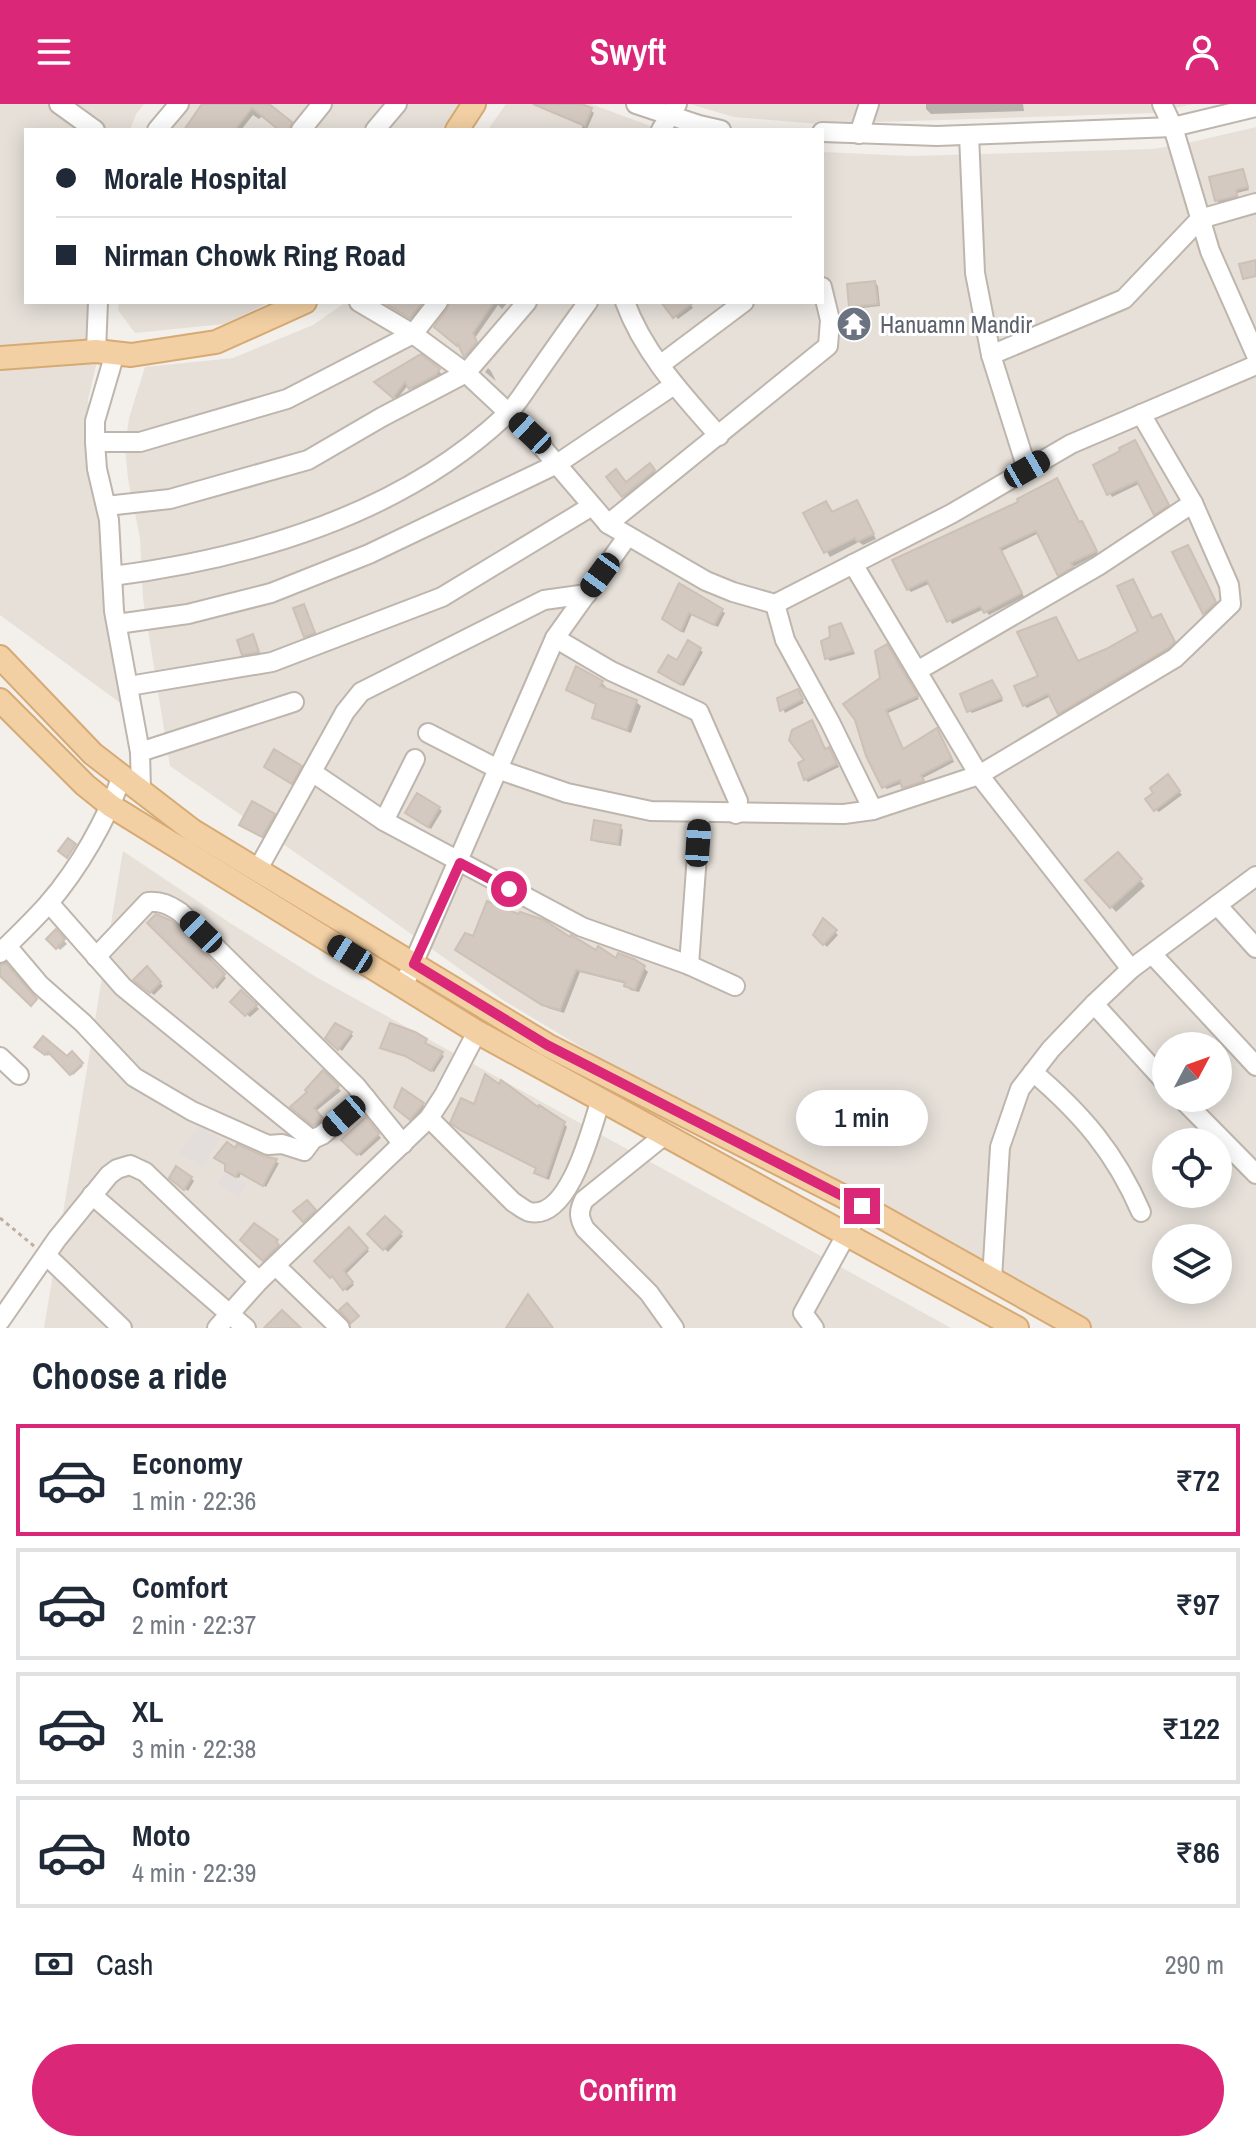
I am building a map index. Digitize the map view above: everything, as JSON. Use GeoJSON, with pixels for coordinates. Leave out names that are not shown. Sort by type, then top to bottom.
{"type":"FeatureCollection","features":[{"type":"Feature","properties":{"kind":"main road"},"geometry":{"type":"LineString","coordinates":[[458,128],[474,104]]}},
{"type":"Feature","properties":{"kind":"main road"},"geometry":{"type":"LineString","coordinates":[[0,358],[105,352],[131,355],[216,342],[301,304]]}},
{"type":"Feature","properties":{"kind":"main road"},"geometry":{"type":"LineString","coordinates":[[0,657],[93,754],[193,831],[547,1045],[862,1206],[1079,1328]]}},
{"type":"Feature","properties":{"kind":"main road"},"geometry":{"type":"LineString","coordinates":[[0,700],[85,785],[111,806],[403,987],[477,1032],[1017,1328]]}},
{"type":"Feature","properties":{"kind":"street"},"geometry":{"type":"LineString","coordinates":[[59,104],[92,128]]}},
{"type":"Feature","properties":{"kind":"street"},"geometry":{"type":"LineString","coordinates":[[159,128],[179,104]]}},
{"type":"Feature","properties":{"kind":"street"},"geometry":{"type":"LineString","coordinates":[[303,128],[322,104]]}},
{"type":"Feature","properties":{"kind":"street"},"geometry":{"type":"LineString","coordinates":[[377,128],[397,104]]}},
{"type":"Feature","properties":{"kind":"street"},"geometry":{"type":"LineString","coordinates":[[636,104],[713,128]]}},
{"type":"Feature","properties":{"kind":"street"},"geometry":{"type":"LineString","coordinates":[[859,134],[869,104]]}},
{"type":"Feature","properties":{"kind":"street"},"geometry":{"type":"LineString","coordinates":[[1162,104],[1173,127],[1210,251],[1256,355]]}},
{"type":"Feature","properties":{"kind":"street"},"geometry":{"type":"LineString","coordinates":[[824,132],[969,135],[1173,127],[1256,107]]}},
{"type":"Feature","properties":{"kind":"street"},"geometry":{"type":"LineString","coordinates":[[969,135],[975,273],[991,355],[1027,469]]}},
{"type":"Feature","properties":{"kind":"street"},"geometry":{"type":"LineString","coordinates":[[991,355],[1124,299],[1200,219],[1256,203]]}},
{"type":"Feature","properties":{"kind":"street"},"geometry":{"type":"LineString","coordinates":[[608,524],[828,346],[830,320],[824,295]]}},
{"type":"Feature","properties":{"kind":"street"},"geometry":{"type":"LineString","coordinates":[[98,304],[105,352],[95,421],[97,469],[109,520],[117,624],[140,752],[141,790]]}},
{"type":"Feature","properties":{"kind":"street"},"geometry":{"type":"LineString","coordinates":[[362,304],[413,334],[466,373],[557,464],[608,524],[706,581],[775,604],[951,514],[1071,444],[1256,365]]}},
{"type":"Feature","properties":{"kind":"street"},"geometry":{"type":"LineString","coordinates":[[95,442],[140,442],[287,399],[413,334],[436,304]]}},
{"type":"Feature","properties":{"kind":"street"},"geometry":{"type":"LineString","coordinates":[[106,506],[170,499],[308,460],[466,373],[525,304]]}},
{"type":"Feature","properties":{"kind":"street"},"geometry":{"type":"LineString","coordinates":[[112,576],[175,568],[251,550],[385,498],[442,466],[508,414],[587,304]]}},
{"type":"Feature","properties":{"kind":"street"},"geometry":{"type":"LineString","coordinates":[[626,304],[630,317],[674,385],[719,436]]}},
{"type":"Feature","properties":{"kind":"street"},"geometry":{"type":"LineString","coordinates":[[660,365],[741,304]]}},
{"type":"Feature","properties":{"kind":"street"},"geometry":{"type":"LineString","coordinates":[[117,624],[188,614],[271,593],[369,554],[557,464],[674,385]]}},
{"type":"Feature","properties":{"kind":"street"},"geometry":{"type":"LineString","coordinates":[[428,733],[500,770],[581,796],[651,811],[844,814],[873,810],[979,775],[1175,658],[1231,604],[1229,585],[1193,503],[1141,414]]}},
{"type":"Feature","properties":{"kind":"street"},"geometry":{"type":"LineString","coordinates":[[917,671],[1098,566],[1193,503]]}},
{"type":"Feature","properties":{"kind":"street"},"geometry":{"type":"LineString","coordinates":[[129,686],[272,662],[442,597],[592,506]]}},
{"type":"Feature","properties":{"kind":"street"},"geometry":{"type":"LineString","coordinates":[[403,987],[460,863],[555,638],[627,537]]}},
{"type":"Feature","properties":{"kind":"street"},"geometry":{"type":"LineString","coordinates":[[853,564],[979,775],[1131,969]]}},
{"type":"Feature","properties":{"kind":"street"},"geometry":{"type":"LineString","coordinates":[[258,869],[345,712],[361,692],[544,600],[587,594]]}},
{"type":"Feature","properties":{"kind":"street"},"geometry":{"type":"LineString","coordinates":[[775,604],[785,640],[873,810]]}},
{"type":"Feature","properties":{"kind":"street"},"geometry":{"type":"LineString","coordinates":[[555,638],[611,671],[699,712],[738,801],[736,814]]}},
{"type":"Feature","properties":{"kind":"street"},"geometry":{"type":"LineString","coordinates":[[140,752],[294,702]]}},
{"type":"Feature","properties":{"kind":"street"},"geometry":{"type":"LineString","coordinates":[[384,821],[415,759]]}},
{"type":"Feature","properties":{"kind":"street"},"geometry":{"type":"LineString","coordinates":[[312,772],[384,821],[582,927],[689,965],[735,986]]}},
{"type":"Feature","properties":{"kind":"street"},"geometry":{"type":"LineString","coordinates":[[122,776],[111,806],[71,872],[49,903],[4,950],[83,1023],[134,1077],[192,1111],[268,1145],[282,1144],[304,1151],[313,1139],[366,1098]]}},
{"type":"Feature","properties":{"kind":"street"},"geometry":{"type":"LineString","coordinates":[[689,965],[700,813]]}},
{"type":"Feature","properties":{"kind":"street"},"geometry":{"type":"LineString","coordinates":[[992,1279],[1000,1147],[1020,1089],[1094,1004],[1131,969],[1256,876]]}},
{"type":"Feature","properties":{"kind":"street"},"geometry":{"type":"LineString","coordinates":[[96,957],[148,902],[160,901],[170,905],[323,1052],[403,1144]]}},
{"type":"Feature","properties":{"kind":"street"},"geometry":{"type":"LineString","coordinates":[[49,903],[123,987],[313,1139]]}},
{"type":"Feature","properties":{"kind":"street"},"geometry":{"type":"LineString","coordinates":[[1217,905],[1256,948]]}},
{"type":"Feature","properties":{"kind":"street"},"geometry":{"type":"LineString","coordinates":[[1152,954],[1256,1066]]}},
{"type":"Feature","properties":{"kind":"street"},"geometry":{"type":"LineString","coordinates":[[1094,1004],[1152,1068]]}},
{"type":"Feature","properties":{"kind":"street"},"geometry":{"type":"LineString","coordinates":[[223,1321],[259,1281],[429,1118],[477,1032]]}},
{"type":"Feature","properties":{"kind":"street"},"geometry":{"type":"LineString","coordinates":[[0,1057],[19,1075]]}},
{"type":"Feature","properties":{"kind":"street"},"geometry":{"type":"LineString","coordinates":[[1033,1072],[1065,1099],[1103,1142],[1129,1184],[1141,1212]]}},
{"type":"Feature","properties":{"kind":"street"},"geometry":{"type":"LineString","coordinates":[[429,1118],[513,1202],[529,1212],[542,1211],[558,1199],[570,1184],[601,1099]]}},
{"type":"Feature","properties":{"kind":"street"},"geometry":{"type":"LineString","coordinates":[[1195,1112],[1256,1174]]}},
{"type":"Feature","properties":{"kind":"street"},"geometry":{"type":"LineString","coordinates":[[666,1134],[584,1200],[580,1208],[582,1224],[649,1293],[674,1328]]}},
{"type":"Feature","properties":{"kind":"street"},"geometry":{"type":"LineString","coordinates":[[0,1321],[92,1195],[117,1169],[130,1165],[145,1172],[259,1281]]}},
{"type":"Feature","properties":{"kind":"street"},"geometry":{"type":"LineString","coordinates":[[92,1195],[223,1321],[246,1328]]}},
{"type":"Feature","properties":{"kind":"street"},"geometry":{"type":"LineString","coordinates":[[814,1328],[798,1320],[862,1206]]}},
{"type":"Feature","properties":{"kind":"street"},"geometry":{"type":"LineString","coordinates":[[47,1256],[122,1328]]}},
{"type":"Feature","properties":{"kind":"street"},"geometry":{"type":"LineString","coordinates":[[276,1266],[340,1328]]}},
{"type":"Feature","properties":{"kind":"path"},"geometry":{"type":"LineString","coordinates":[[0,1218],[47,1256]]}},
{"type":"Feature","properties":{"kind":"shaded area"},"geometry":{"type":"Polygon","coordinates":[[[0,104],[144,104],[131,128],[24,128],[24,304],[101,304],[108,314],[88,400],[134,713],[0,615],[0,104]]]}},
{"type":"Feature","properties":{"kind":"shaded area"},"geometry":{"type":"Polygon","coordinates":[[[185,104],[476,104],[460,128],[166,128],[185,104]]]}},
{"type":"Feature","properties":{"kind":"shaded area"},"geometry":{"type":"Polygon","coordinates":[[[506,104],[591,104],[656,128],[489,128],[506,104]]]}},
{"type":"Feature","properties":{"kind":"shaded area"},"geometry":{"type":"Polygon","coordinates":[[[690,104],[1193,104],[1153,113],[819,124],[734,117],[690,104]]]}},
{"type":"Feature","properties":{"kind":"shaded area"},"geometry":{"type":"Polygon","coordinates":[[[1256,127],[1256,1328],[1072,1328],[821,1191],[503,1000],[170,766],[143,599],[140,538],[125,447],[129,418],[145,367],[233,358],[313,325],[343,304],[824,304],[824,152],[911,156],[1153,149],[1256,127]]]}},
{"type":"Feature","properties":{"kind":"shaded area"},"geometry":{"type":"Polygon","coordinates":[[[119,304],[266,304],[224,324],[135,333],[118,310],[119,304]]]}},
{"type":"Feature","properties":{"kind":"shaded area"},"geometry":{"type":"Polygon","coordinates":[[[123,851],[316,977],[951,1328],[44,1328],[123,851]]]}},
{"type":"Feature","properties":{"kind":"shaded area"},"geometry":{"type":"Polygon","coordinates":[[[199,1126],[220,1140],[202,1166],[180,1153],[199,1126]]]}},
{"type":"Feature","properties":{"kind":"shaded area"},"geometry":{"type":"Polygon","coordinates":[[[225,1172],[247,1183],[240,1197],[217,1185],[225,1172]]]}},
{"type":"Feature","properties":{"kind":"building"},"geometry":{"type":"Polygon","coordinates":[[[202,104],[269,104],[292,122],[290,128],[277,128],[252,108],[237,128],[185,128],[202,104]]]}},
{"type":"Feature","properties":{"kind":"building"},"geometry":{"type":"Polygon","coordinates":[[[533,104],[582,104],[592,108],[585,126],[533,104]]]}},
{"type":"Feature","properties":{"kind":"building"},"geometry":{"type":"Polygon","coordinates":[[[1243,169],[1248,187],[1236,190],[1237,196],[1215,201],[1209,177],[1243,169]]]}},
{"type":"Feature","properties":{"kind":"building"},"geometry":{"type":"Polygon","coordinates":[[[1256,260],[1256,276],[1243,279],[1239,264],[1256,260]]]}},
{"type":"Feature","properties":{"kind":"building"},"geometry":{"type":"Polygon","coordinates":[[[875,281],[878,304],[849,307],[847,284],[875,281]]]}},
{"type":"Feature","properties":{"kind":"building"},"geometry":{"type":"Polygon","coordinates":[[[386,304],[421,304],[410,318],[386,304]]]}},
{"type":"Feature","properties":{"kind":"building"},"geometry":{"type":"Polygon","coordinates":[[[449,304],[493,304],[473,333],[477,342],[464,357],[458,344],[434,327],[449,304]]]}},
{"type":"Feature","properties":{"kind":"building"},"geometry":{"type":"Polygon","coordinates":[[[662,304],[691,304],[673,318],[662,304]]]}},
{"type":"Feature","properties":{"kind":"building"},"geometry":{"type":"Polygon","coordinates":[[[421,354],[440,369],[436,375],[409,389],[405,382],[393,398],[374,382],[421,354]]]}},
{"type":"Feature","properties":{"kind":"building"},"geometry":{"type":"Polygon","coordinates":[[[1135,440],[1169,505],[1154,515],[1137,481],[1107,495],[1093,465],[1135,440]]]}},
{"type":"Feature","properties":{"kind":"building"},"geometry":{"type":"Polygon","coordinates":[[[650,463],[655,470],[622,497],[606,477],[616,469],[626,482],[650,463]]]}},
{"type":"Feature","properties":{"kind":"building"},"geometry":{"type":"Polygon","coordinates":[[[1057,478],[1097,551],[1071,563],[1073,567],[1058,576],[1036,531],[1000,548],[1022,593],[984,613],[980,606],[947,622],[927,580],[907,590],[892,560],[1018,502],[1017,499],[1057,478]]]}},
{"type":"Feature","properties":{"kind":"building"},"geometry":{"type":"Polygon","coordinates":[[[857,500],[874,534],[857,542],[855,538],[824,553],[803,513],[826,501],[832,512],[857,500]]]}},
{"type":"Feature","properties":{"kind":"building"},"geometry":{"type":"Polygon","coordinates":[[[1188,545],[1216,602],[1203,614],[1172,552],[1188,545]]]}},
{"type":"Feature","properties":{"kind":"building"},"geometry":{"type":"Polygon","coordinates":[[[1133,579],[1152,618],[1161,614],[1175,642],[1058,714],[1048,694],[1023,706],[1014,686],[1038,676],[1017,632],[1056,617],[1078,661],[1106,649],[1138,631],[1117,586],[1133,579]]]}},
{"type":"Feature","properties":{"kind":"building"},"geometry":{"type":"Polygon","coordinates":[[[679,583],[723,609],[714,625],[689,613],[681,631],[662,619],[679,583]]]}},
{"type":"Feature","properties":{"kind":"building"},"geometry":{"type":"Polygon","coordinates":[[[304,604],[315,633],[304,637],[293,608],[304,604]]]}},
{"type":"Feature","properties":{"kind":"building"},"geometry":{"type":"Polygon","coordinates":[[[841,623],[853,651],[825,659],[821,641],[830,637],[829,627],[841,623]]]}},
{"type":"Feature","properties":{"kind":"building"},"geometry":{"type":"Polygon","coordinates":[[[253,634],[259,652],[242,655],[237,640],[253,634]]]}},
{"type":"Feature","properties":{"kind":"building"},"geometry":{"type":"Polygon","coordinates":[[[688,640],[701,648],[681,685],[658,672],[668,655],[677,660],[688,640]]]}},
{"type":"Feature","properties":{"kind":"building"},"geometry":{"type":"Polygon","coordinates":[[[887,644],[918,696],[886,710],[903,749],[937,728],[952,759],[921,775],[924,781],[902,788],[900,780],[882,788],[866,756],[855,720],[843,704],[880,678],[875,651],[887,644]]]}},
{"type":"Feature","properties":{"kind":"building"},"geometry":{"type":"Polygon","coordinates":[[[576,666],[603,681],[600,686],[637,700],[627,730],[592,718],[596,704],[566,690],[576,666]]]}},
{"type":"Feature","properties":{"kind":"building"},"geometry":{"type":"Polygon","coordinates":[[[992,680],[1002,698],[967,712],[960,694],[992,680]]]}},
{"type":"Feature","properties":{"kind":"building"},"geometry":{"type":"Polygon","coordinates":[[[798,689],[803,699],[780,711],[777,698],[798,689]]]}},
{"type":"Feature","properties":{"kind":"building"},"geometry":{"type":"Polygon","coordinates":[[[812,720],[825,749],[829,747],[837,764],[804,780],[798,763],[804,760],[789,740],[792,730],[812,720]]]}},
{"type":"Feature","properties":{"kind":"building"},"geometry":{"type":"Polygon","coordinates":[[[274,749],[302,766],[292,784],[264,767],[274,749]]]}},
{"type":"Feature","properties":{"kind":"building"},"geometry":{"type":"Polygon","coordinates":[[[1168,774],[1180,791],[1154,811],[1145,799],[1153,793],[1150,788],[1168,774]]]}},
{"type":"Feature","properties":{"kind":"building"},"geometry":{"type":"Polygon","coordinates":[[[417,793],[440,807],[428,827],[405,813],[417,793]]]}},
{"type":"Feature","properties":{"kind":"building"},"geometry":{"type":"Polygon","coordinates":[[[252,801],[275,814],[262,837],[239,825],[252,801]]]}},
{"type":"Feature","properties":{"kind":"building"},"geometry":{"type":"Polygon","coordinates":[[[594,820],[621,825],[618,844],[591,840],[594,820]]]}},
{"type":"Feature","properties":{"kind":"building"},"geometry":{"type":"Polygon","coordinates":[[[68,838],[76,844],[67,858],[58,851],[68,838]]]}},
{"type":"Feature","properties":{"kind":"building"},"geometry":{"type":"Polygon","coordinates":[[[1118,852],[1142,879],[1110,908],[1085,880],[1118,852]]]}},
{"type":"Feature","properties":{"kind":"building"},"geometry":{"type":"Polygon","coordinates":[[[487,901],[518,914],[544,920],[570,937],[596,950],[598,946],[616,958],[618,953],[634,959],[645,966],[635,990],[624,986],[625,982],[576,970],[560,1010],[542,1005],[455,950],[465,933],[473,936],[487,901]]]}},
{"type":"Feature","properties":{"kind":"building"},"geometry":{"type":"Polygon","coordinates":[[[156,914],[172,921],[225,974],[213,988],[147,923],[156,914]]]}},
{"type":"Feature","properties":{"kind":"building"},"geometry":{"type":"Polygon","coordinates":[[[823,918],[837,930],[823,945],[813,935],[823,918]]]}},
{"type":"Feature","properties":{"kind":"building"},"geometry":{"type":"Polygon","coordinates":[[[56,929],[65,939],[56,949],[46,939],[56,929]]]}},
{"type":"Feature","properties":{"kind":"building"},"geometry":{"type":"Polygon","coordinates":[[[6,963],[37,999],[31,1006],[0,976],[0,965],[6,963]]]}},
{"type":"Feature","properties":{"kind":"building"},"geometry":{"type":"Polygon","coordinates":[[[147,966],[161,982],[150,993],[133,980],[147,966]]]}},
{"type":"Feature","properties":{"kind":"building"},"geometry":{"type":"Polygon","coordinates":[[[241,990],[257,1005],[245,1016],[230,1002],[241,990]]]}},
{"type":"Feature","properties":{"kind":"building"},"geometry":{"type":"Polygon","coordinates":[[[335,1023],[352,1032],[338,1050],[325,1038],[335,1023]]]}},
{"type":"Feature","properties":{"kind":"building"},"geometry":{"type":"Polygon","coordinates":[[[390,1023],[415,1032],[427,1039],[425,1043],[443,1052],[431,1071],[405,1056],[380,1048],[390,1023]]]}},
{"type":"Feature","properties":{"kind":"building"},"geometry":{"type":"Polygon","coordinates":[[[43,1036],[67,1056],[72,1051],[83,1063],[70,1075],[48,1052],[45,1055],[34,1047],[43,1036]]]}},
{"type":"Feature","properties":{"kind":"building"},"geometry":{"type":"Polygon","coordinates":[[[323,1070],[339,1086],[314,1108],[323,1118],[313,1126],[290,1107],[307,1092],[305,1090],[323,1070]]]}},
{"type":"Feature","properties":{"kind":"building"},"geometry":{"type":"Polygon","coordinates":[[[485,1074],[499,1084],[501,1080],[565,1122],[546,1178],[534,1173],[536,1168],[450,1123],[461,1098],[474,1104],[485,1074]]]}},
{"type":"Feature","properties":{"kind":"building"},"geometry":{"type":"Polygon","coordinates":[[[402,1088],[424,1103],[410,1120],[394,1107],[402,1088]]]}},
{"type":"Feature","properties":{"kind":"building"},"geometry":{"type":"Polygon","coordinates":[[[366,1117],[379,1134],[357,1155],[341,1140],[366,1117]]]}},
{"type":"Feature","properties":{"kind":"building"},"geometry":{"type":"Polygon","coordinates":[[[227,1142],[235,1148],[237,1144],[277,1159],[263,1186],[238,1172],[236,1177],[225,1171],[225,1164],[214,1158],[227,1142]]]}},
{"type":"Feature","properties":{"kind":"building"},"geometry":{"type":"Polygon","coordinates":[[[176,1166],[192,1177],[184,1190],[169,1178],[176,1166]]]}},
{"type":"Feature","properties":{"kind":"building"},"geometry":{"type":"Polygon","coordinates":[[[307,1200],[316,1210],[303,1222],[293,1211],[307,1200]]]}},
{"type":"Feature","properties":{"kind":"building"},"geometry":{"type":"Polygon","coordinates":[[[385,1216],[402,1232],[383,1250],[367,1234],[385,1216]]]}},
{"type":"Feature","properties":{"kind":"building"},"geometry":{"type":"Polygon","coordinates":[[[254,1223],[278,1240],[279,1245],[263,1261],[240,1240],[254,1223]]]}},
{"type":"Feature","properties":{"kind":"building"},"geometry":{"type":"Polygon","coordinates":[[[349,1227],[368,1248],[344,1271],[353,1282],[343,1290],[314,1261],[349,1227]]]}},
{"type":"Feature","properties":{"kind":"building"},"geometry":{"type":"Polygon","coordinates":[[[528,1294],[553,1328],[506,1328],[528,1294]]]}},
{"type":"Feature","properties":{"kind":"building"},"geometry":{"type":"Polygon","coordinates":[[[347,1303],[359,1316],[351,1323],[339,1310],[347,1303]]]}},
{"type":"Feature","properties":{"kind":"building"},"geometry":{"type":"Polygon","coordinates":[[[282,1310],[301,1328],[264,1328],[282,1310]]]}},
{"type":"Feature","properties":{"kind":"place","name":"Hanuamn Mandir"},"geometry":{"type":"Point","coordinates":[854,324]}},
{"type":"Feature","properties":{"kind":"route"},"geometry":{"type":"LineString","coordinates":[[509,889],[460,863],[414,964],[547,1045],[862,1206]]}}]}
